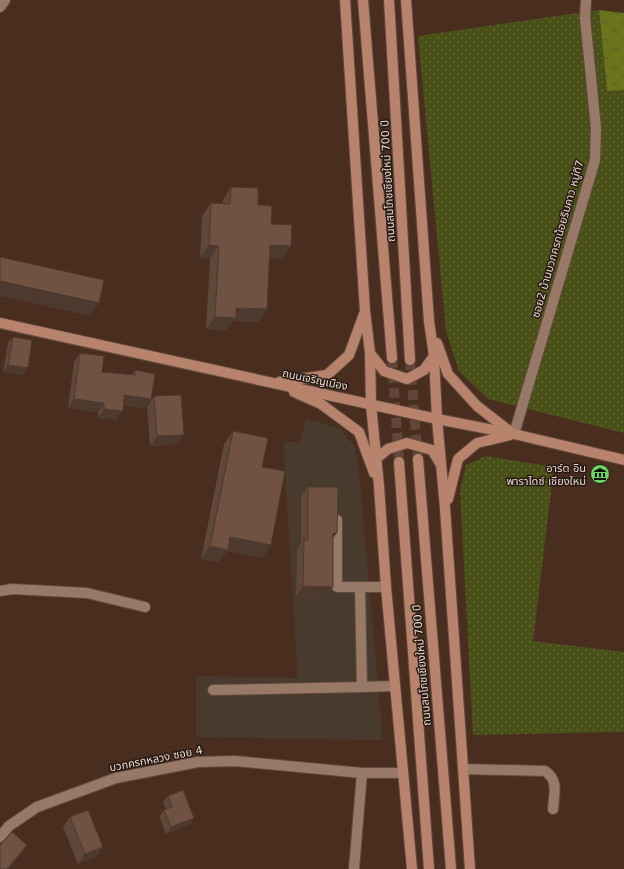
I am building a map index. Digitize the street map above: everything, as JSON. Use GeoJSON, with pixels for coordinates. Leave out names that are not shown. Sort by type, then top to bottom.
{"type":"FeatureCollection","features":[{"type":"Feature","properties":{"kind":"main road"},"geometry":{"type":"LineString","coordinates":[[345,0],[365,311],[370,353],[371,405],[412,869]]}},
{"type":"Feature","properties":{"kind":"main road","name":"ถนนสมโภชเชียงใหม่ 700 ปี"},"geometry":{"type":"LineString","coordinates":[[363,0],[392,358]]}},
{"type":"Feature","properties":{"kind":"main road","name":"ถนนสมโภชเชียงใหม่ 700 ปี"},"geometry":{"type":"LineString","coordinates":[[389,0],[410,360]]}},
{"type":"Feature","properties":{"kind":"main road"},"geometry":{"type":"LineString","coordinates":[[406,0],[429,322],[434,356],[437,419],[446,508],[470,869]]}},
{"type":"Feature","properties":{"kind":"main road"},"geometry":{"type":"LineString","coordinates":[[273,383],[327,374],[349,355],[365,311]]}},
{"type":"Feature","properties":{"kind":"main road"},"geometry":{"type":"LineString","coordinates":[[429,322],[448,374],[477,406],[514,434]]}},
{"type":"Feature","properties":{"kind":"main road","name":"ถนนเจริญเมือง"},"geometry":{"type":"LineString","coordinates":[[0,323],[371,405],[514,434],[624,460]]}},
{"type":"Feature","properties":{"kind":"main road"},"geometry":{"type":"LineString","coordinates":[[370,353],[384,371],[406,379],[424,370],[434,356]]}},
{"type":"Feature","properties":{"kind":"main road"},"geometry":{"type":"LineString","coordinates":[[273,383],[321,404],[359,432],[379,486]]}},
{"type":"Feature","properties":{"kind":"main road"},"geometry":{"type":"LineString","coordinates":[[446,508],[458,459],[477,443],[514,434]]}},
{"type":"Feature","properties":{"kind":"main road"},"geometry":{"type":"LineString","coordinates":[[376,458],[388,449],[408,443],[432,450],[442,465]]}},
{"type":"Feature","properties":{"kind":"main road","name":"ถนนสมโภชเชียงใหม่ 700 ปี"},"geometry":{"type":"LineString","coordinates":[[418,459],[450,869]]}},
{"type":"Feature","properties":{"kind":"main road","name":"ถนนสมโภชเชียงใหม่ 700 ปี"},"geometry":{"type":"LineString","coordinates":[[399,462],[429,869]]}},
{"type":"Feature","properties":{"kind":"street"},"geometry":{"type":"LineString","coordinates":[[0,7],[5,0]]}},
{"type":"Feature","properties":{"kind":"street","name":"ซอย2 บ้านบวกครกน้อยริมคาว หมู่ที7"},"geometry":{"type":"LineString","coordinates":[[514,434],[595,160],[596,128],[585,18],[586,0]]}},
{"type":"Feature","properties":{"kind":"street"},"geometry":{"type":"LineString","coordinates":[[337,512],[337,587],[386,587]]}},
{"type":"Feature","properties":{"kind":"street"},"geometry":{"type":"LineString","coordinates":[[360,587],[362,687]]}},
{"type":"Feature","properties":{"kind":"street"},"geometry":{"type":"LineString","coordinates":[[0,591],[12,589],[87,593],[145,606]]}},
{"type":"Feature","properties":{"kind":"street"},"geometry":{"type":"LineString","coordinates":[[213,690],[395,686]]}},
{"type":"Feature","properties":{"kind":"street","name":"บวกครกหลวง ซอย 4"},"geometry":{"type":"LineString","coordinates":[[0,836],[9,826],[37,807],[116,778],[191,763],[235,761],[362,773],[403,773]]}},
{"type":"Feature","properties":{"kind":"street"},"geometry":{"type":"LineString","coordinates":[[463,769],[545,771],[550,774],[555,781],[553,809]]}},
{"type":"Feature","properties":{"kind":"street"},"geometry":{"type":"LineString","coordinates":[[354,869],[362,773]]}},
{"type":"Feature","properties":{"kind":"shaded area"},"geometry":{"type":"Polygon","coordinates":[[[306,418],[341,429],[355,447],[359,472],[383,740],[196,737],[196,676],[298,678],[283,442],[300,442],[306,418]]]}},
{"type":"Feature","properties":{"kind":"green space"},"geometry":{"type":"Polygon","coordinates":[[[599,10],[607,91],[624,90],[624,433],[488,399],[459,371],[446,331],[418,36],[599,10]]]}},
{"type":"Feature","properties":{"kind":"green space"},"geometry":{"type":"Polygon","coordinates":[[[599,10],[624,13],[624,90],[607,91],[599,10]]]}},
{"type":"Feature","properties":{"kind":"green space"},"geometry":{"type":"Polygon","coordinates":[[[486,456],[554,467],[533,641],[624,652],[624,732],[473,735],[460,490],[466,465],[486,456]]]}},
{"type":"Feature","properties":{"kind":"building"},"geometry":{"type":"Polygon","coordinates":[[[231,187],[258,188],[258,205],[272,206],[271,224],[292,225],[291,246],[270,245],[267,309],[236,308],[236,318],[215,317],[219,246],[209,245],[211,203],[230,204],[231,187]]]}},
{"type":"Feature","properties":{"kind":"building"},"geometry":{"type":"Polygon","coordinates":[[[0,257],[104,280],[99,303],[0,281],[0,257]]]}},
{"type":"Feature","properties":{"kind":"building"},"geometry":{"type":"Polygon","coordinates":[[[13,337],[32,340],[28,368],[8,365],[13,337]]]}},
{"type":"Feature","properties":{"kind":"building"},"geometry":{"type":"Polygon","coordinates":[[[80,353],[104,356],[102,372],[135,375],[135,370],[155,374],[151,399],[124,395],[123,411],[104,409],[104,403],[74,399],[80,353]]]}},
{"type":"Feature","properties":{"kind":"building"},"geometry":{"type":"Polygon","coordinates":[[[181,395],[184,435],[157,436],[154,396],[181,395]]]}},
{"type":"Feature","properties":{"kind":"building"},"geometry":{"type":"Polygon","coordinates":[[[233,431],[268,438],[262,467],[285,471],[271,545],[230,537],[228,550],[210,546],[233,431]]]}},
{"type":"Feature","properties":{"kind":"building"},"geometry":{"type":"Polygon","coordinates":[[[308,487],[338,487],[337,533],[333,533],[333,587],[303,586],[304,540],[308,540],[308,487]]]}},
{"type":"Feature","properties":{"kind":"building"},"geometry":{"type":"Polygon","coordinates":[[[183,790],[194,818],[171,827],[164,810],[172,807],[168,796],[183,790]]]}},
{"type":"Feature","properties":{"kind":"building"},"geometry":{"type":"Polygon","coordinates":[[[88,810],[103,847],[85,854],[70,817],[88,810]]]}},
{"type":"Feature","properties":{"kind":"building"},"geometry":{"type":"Polygon","coordinates":[[[12,832],[27,845],[7,869],[0,869],[0,845],[12,832]]]}},
{"type":"Feature","properties":{"kind":"tunnel"},"geometry":{"type":"LineString","coordinates":[[392,358],[399,462]]}},
{"type":"Feature","properties":{"kind":"tunnel"},"geometry":{"type":"LineString","coordinates":[[410,360],[418,459]]}},
{"type":"Feature","properties":{"kind":"place","name":"อาร์ต อิน พาราไดซ์ เชียงใหม่"},"geometry":{"type":"Point","coordinates":[600,474]}}]}
